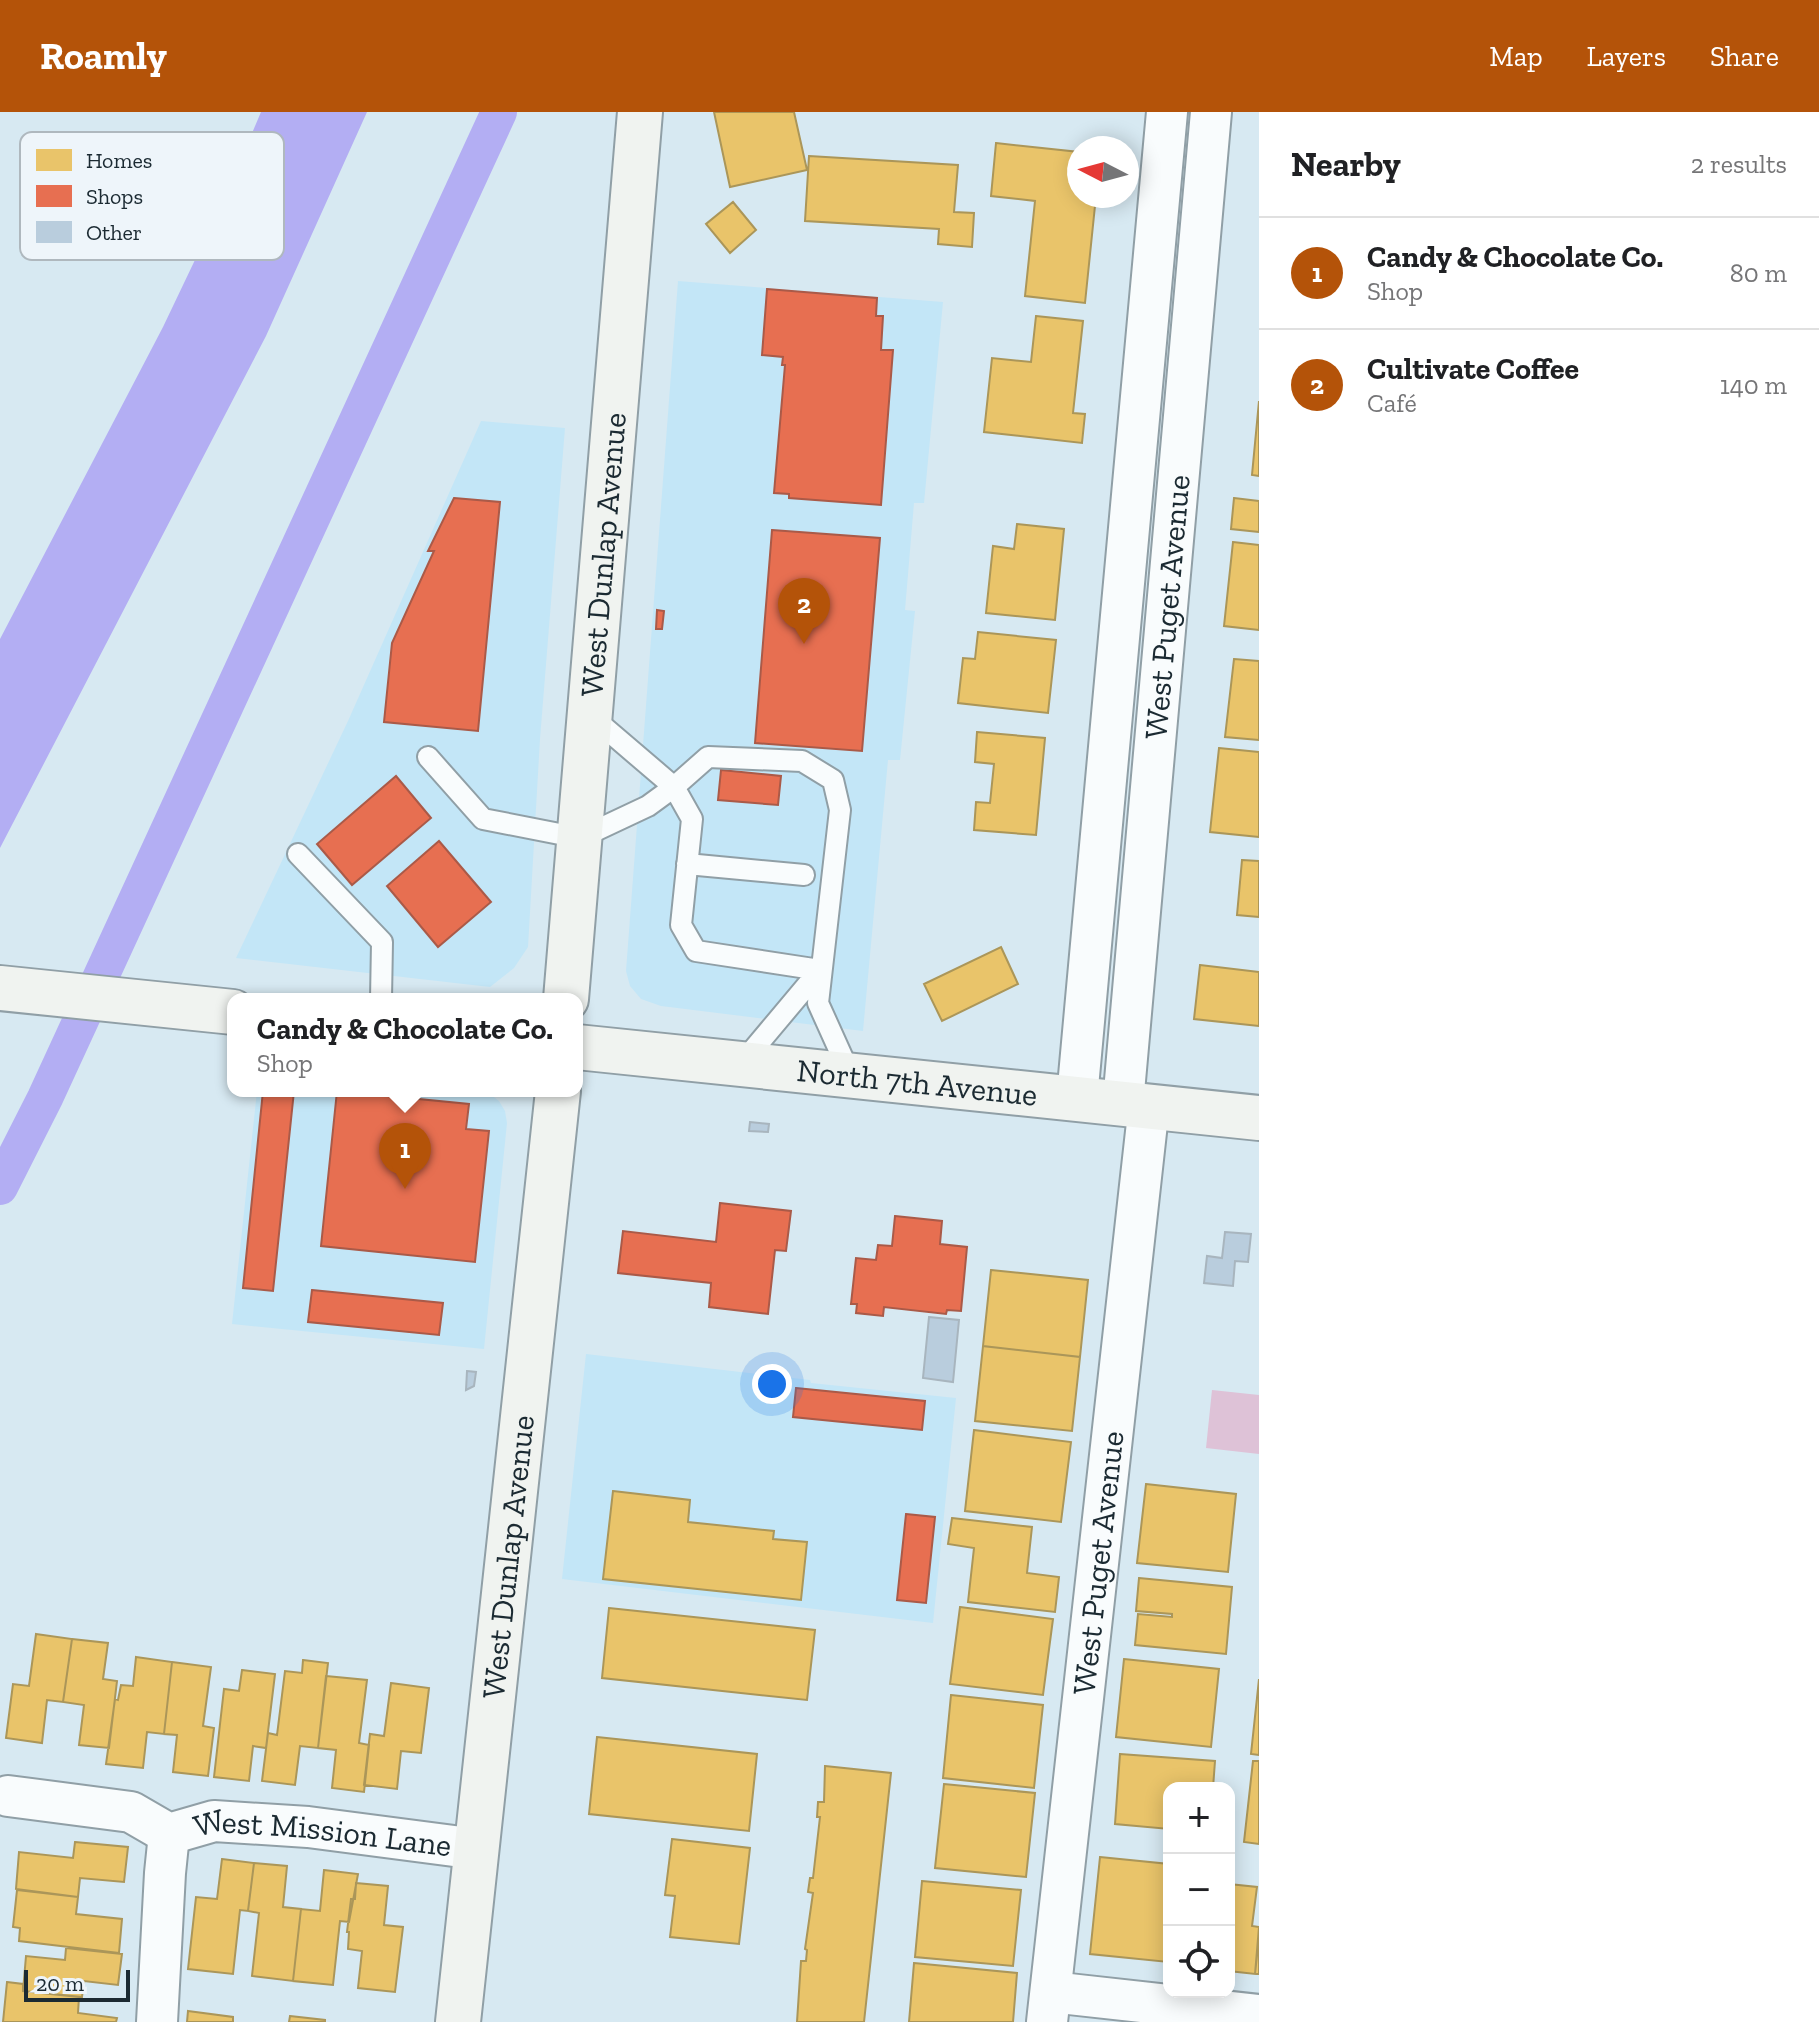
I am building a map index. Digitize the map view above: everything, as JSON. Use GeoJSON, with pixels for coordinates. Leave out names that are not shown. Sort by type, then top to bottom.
{"type":"FeatureCollection","features":[{"type":"Feature","properties":{"kind":"main road","name":"West Dunlap Avenue"},"geometry":{"type":"LineString","coordinates":[[567,993],[640,112]]}},
{"type":"Feature","properties":{"kind":"main road"},"geometry":{"type":"LineString","coordinates":[[6,989],[227,1011]]}},
{"type":"Feature","properties":{"kind":"main road","name":"North 7th Avenue"},"geometry":{"type":"LineString","coordinates":[[583,1048],[1259,1118]]}},
{"type":"Feature","properties":{"kind":"main road","name":"West Dunlap Avenue"},"geometry":{"type":"LineString","coordinates":[[458,2022],[557,1097]]}},
{"type":"Feature","properties":{"kind":"street","name":"West Puget Avenue"},"geometry":{"type":"LineString","coordinates":[[1077,1098],[1167,112]]}},
{"type":"Feature","properties":{"kind":"street","name":"West Puget Avenue"},"geometry":{"type":"LineString","coordinates":[[1049,2007],[1136,1104],[1185,409],[1211,112]]}},
{"type":"Feature","properties":{"kind":"street"},"geometry":{"type":"LineString","coordinates":[[1140,404],[1185,409]]}},
{"type":"Feature","properties":{"kind":"street","name":"West Mission Lane"},"geometry":{"type":"LineString","coordinates":[[8,1796],[131,1812],[169,1834],[214,1821],[308,1827],[477,1849]]}},
{"type":"Feature","properties":{"kind":"street","name":"West Mission Lane"},"geometry":{"type":"LineString","coordinates":[[157,2022],[169,1834]]}},
{"type":"Feature","properties":{"kind":"street"},"geometry":{"type":"LineString","coordinates":[[1049,2007],[1259,2015]]}},
{"type":"Feature","properties":{"kind":"lane"},"geometry":{"type":"LineString","coordinates":[[590,715],[674,787],[692,819],[681,925],[696,951],[820,970]]}},
{"type":"Feature","properties":{"kind":"lane"},"geometry":{"type":"LineString","coordinates":[[428,757],[483,819],[580,838],[648,806],[708,757],[802,761],[833,780],[840,810],[818,1003],[850,1074]]}},
{"type":"Feature","properties":{"kind":"lane"},"geometry":{"type":"LineString","coordinates":[[298,854],[382,942],[381,993]]}},
{"type":"Feature","properties":{"kind":"lane"},"geometry":{"type":"LineString","coordinates":[[687,864],[804,875]]}},
{"type":"Feature","properties":{"kind":"lane"},"geometry":{"type":"LineString","coordinates":[[742,1063],[820,970]]}},
{"type":"Feature","properties":{"kind":"shaded area"},"geometry":{"type":"Polygon","coordinates":[[[261,112],[367,112],[266,336],[0,848],[0,639],[195,260],[284,260],[284,132],[253,132],[261,112]]]}},
{"type":"Feature","properties":{"kind":"shaded area"},"geometry":{"type":"Polygon","coordinates":[[[678,281],[943,302],[924,503],[914,503],[905,610],[915,611],[900,760],[888,760],[863,1031],[661,1006],[641,999],[630,986],[626,971],[678,281]]]}},
{"type":"Feature","properties":{"kind":"shaded area"},"geometry":{"type":"Polygon","coordinates":[[[481,421],[565,428],[540,739],[528,947],[514,968],[490,987],[236,958],[348,721],[481,421]]]}},
{"type":"Feature","properties":{"kind":"shaded area"},"geometry":{"type":"Polygon","coordinates":[[[256,1097],[494,1097],[499,1101],[507,1123],[484,1349],[232,1324],[256,1097]]]}},
{"type":"Feature","properties":{"kind":"shaded area"},"geometry":{"type":"Polygon","coordinates":[[[586,1354],[956,1398],[933,1623],[562,1579],[586,1354]]]}},
{"type":"Feature","properties":{"kind":"shaded area"},"geometry":{"type":"Polygon","coordinates":[[[1212,1390],[1259,1395],[1259,1454],[1206,1448],[1212,1390]]]}},
{"type":"Feature","properties":{"kind":"building: Homes"},"geometry":{"type":"Polygon","coordinates":[[[714,112],[794,112],[807,170],[730,187],[714,112]]]}},
{"type":"Feature","properties":{"kind":"building: Homes"},"geometry":{"type":"Polygon","coordinates":[[[996,143],[1067,151],[1067,208],[1095,208],[1085,303],[1025,296],[1035,201],[991,196],[996,143]]]}},
{"type":"Feature","properties":{"kind":"building: Homes"},"geometry":{"type":"Polygon","coordinates":[[[809,156],[958,165],[954,212],[974,213],[972,247],[938,244],[939,229],[805,221],[809,156]]]}},
{"type":"Feature","properties":{"kind":"building: Homes"},"geometry":{"type":"Polygon","coordinates":[[[733,202],[756,230],[730,253],[706,224],[733,202]]]}},
{"type":"Feature","properties":{"kind":"building: Homes"},"geometry":{"type":"Polygon","coordinates":[[[1036,316],[1083,321],[1073,413],[1085,414],[1082,443],[984,432],[992,358],[1031,362],[1036,316]]]}},
{"type":"Feature","properties":{"kind":"building: Homes"},"geometry":{"type":"Polygon","coordinates":[[[1259,401],[1259,476],[1252,475],[1259,401]]]}},
{"type":"Feature","properties":{"kind":"building: Homes"},"geometry":{"type":"Polygon","coordinates":[[[1234,498],[1259,501],[1259,532],[1231,529],[1234,498]]]}},
{"type":"Feature","properties":{"kind":"building: Homes"},"geometry":{"type":"Polygon","coordinates":[[[1017,524],[1064,529],[1055,620],[986,613],[993,546],[1014,549],[1017,524]]]}},
{"type":"Feature","properties":{"kind":"building: Homes"},"geometry":{"type":"Polygon","coordinates":[[[1233,542],[1259,545],[1259,630],[1224,626],[1233,542]]]}},
{"type":"Feature","properties":{"kind":"building: Homes"},"geometry":{"type":"Polygon","coordinates":[[[978,632],[1056,640],[1048,713],[958,703],[963,658],[975,659],[978,632]]]}},
{"type":"Feature","properties":{"kind":"building: Homes"},"geometry":{"type":"Polygon","coordinates":[[[1234,659],[1259,661],[1259,740],[1225,737],[1234,659]]]}},
{"type":"Feature","properties":{"kind":"building: Homes"},"geometry":{"type":"Polygon","coordinates":[[[977,732],[1045,738],[1036,835],[974,830],[976,802],[990,803],[994,764],[975,762],[977,732]]]}},
{"type":"Feature","properties":{"kind":"building: Homes"},"geometry":{"type":"Polygon","coordinates":[[[1219,748],[1259,752],[1259,837],[1210,832],[1219,748]]]}},
{"type":"Feature","properties":{"kind":"building: Homes"},"geometry":{"type":"Polygon","coordinates":[[[1242,860],[1259,861],[1259,917],[1237,915],[1242,860]]]}},
{"type":"Feature","properties":{"kind":"building: Homes"},"geometry":{"type":"Polygon","coordinates":[[[1001,947],[1018,984],[942,1021],[924,984],[1001,947]]]}},
{"type":"Feature","properties":{"kind":"building: Homes"},"geometry":{"type":"Polygon","coordinates":[[[1200,965],[1259,972],[1259,1026],[1194,1019],[1200,965]]]}},
{"type":"Feature","properties":{"kind":"building: Homes"},"geometry":{"type":"Polygon","coordinates":[[[991,1270],[1088,1280],[1080,1357],[983,1346],[991,1270]]]}},
{"type":"Feature","properties":{"kind":"building: Homes"},"geometry":{"type":"Polygon","coordinates":[[[983,1346],[1080,1357],[1072,1431],[975,1421],[983,1346]]]}},
{"type":"Feature","properties":{"kind":"building: Homes"},"geometry":{"type":"Polygon","coordinates":[[[974,1430],[1071,1442],[1061,1522],[965,1511],[974,1430]]]}},
{"type":"Feature","properties":{"kind":"building: Homes"},"geometry":{"type":"Polygon","coordinates":[[[1146,1484],[1236,1494],[1228,1572],[1137,1563],[1146,1484]]]}},
{"type":"Feature","properties":{"kind":"building: Homes"},"geometry":{"type":"Polygon","coordinates":[[[613,1491],[690,1500],[688,1522],[774,1531],[773,1539],[807,1542],[801,1600],[603,1579],[613,1491]]]}},
{"type":"Feature","properties":{"kind":"building: Homes"},"geometry":{"type":"Polygon","coordinates":[[[952,1518],[1032,1527],[1027,1573],[1059,1577],[1055,1612],[968,1602],[974,1548],[948,1544],[952,1518]]]}},
{"type":"Feature","properties":{"kind":"building: Homes"},"geometry":{"type":"Polygon","coordinates":[[[1139,1578],[1232,1587],[1226,1654],[1135,1645],[1138,1614],[1172,1617],[1172,1614],[1136,1611],[1139,1578]]]}},
{"type":"Feature","properties":{"kind":"building: Homes"},"geometry":{"type":"Polygon","coordinates":[[[960,1607],[1053,1619],[1043,1695],[950,1684],[960,1607]]]}},
{"type":"Feature","properties":{"kind":"building: Homes"},"geometry":{"type":"Polygon","coordinates":[[[609,1608],[815,1630],[807,1700],[602,1678],[609,1608]]]}},
{"type":"Feature","properties":{"kind":"building: Homes"},"geometry":{"type":"Polygon","coordinates":[[[36,1634],[72,1639],[63,1702],[47,1700],[42,1743],[6,1738],[13,1684],[29,1686],[36,1634]]]}},
{"type":"Feature","properties":{"kind":"building: Homes"},"geometry":{"type":"Polygon","coordinates":[[[72,1639],[108,1643],[103,1679],[117,1681],[109,1748],[79,1745],[84,1705],[63,1702],[72,1639]]]}},
{"type":"Feature","properties":{"kind":"building: Homes"},"geometry":{"type":"Polygon","coordinates":[[[136,1657],[172,1662],[164,1734],[147,1732],[143,1768],[106,1764],[115,1699],[118,1700],[121,1685],[133,1686],[136,1657]]]}},
{"type":"Feature","properties":{"kind":"building: Homes"},"geometry":{"type":"Polygon","coordinates":[[[1124,1659],[1219,1669],[1211,1747],[1116,1737],[1124,1659]]]}},
{"type":"Feature","properties":{"kind":"building: Homes"},"geometry":{"type":"Polygon","coordinates":[[[303,1660],[328,1663],[318,1748],[300,1746],[295,1785],[262,1781],[268,1733],[277,1735],[285,1671],[302,1673],[303,1660]]]}},
{"type":"Feature","properties":{"kind":"building: Homes"},"geometry":{"type":"Polygon","coordinates":[[[172,1662],[211,1667],[203,1726],[214,1728],[208,1776],[173,1772],[177,1735],[164,1734],[172,1662]]]}},
{"type":"Feature","properties":{"kind":"building: Homes"},"geometry":{"type":"Polygon","coordinates":[[[242,1670],[275,1674],[266,1748],[253,1746],[249,1781],[214,1777],[224,1689],[239,1691],[242,1670]]]}},
{"type":"Feature","properties":{"kind":"building: Homes"},"geometry":{"type":"Polygon","coordinates":[[[326,1676],[367,1680],[359,1743],[369,1745],[364,1792],[332,1788],[336,1750],[318,1748],[326,1676]]]}},
{"type":"Feature","properties":{"kind":"building: Homes"},"geometry":{"type":"Polygon","coordinates":[[[1259,1679],[1259,1755],[1251,1754],[1259,1679]]]}},
{"type":"Feature","properties":{"kind":"building: Homes"},"geometry":{"type":"Polygon","coordinates":[[[391,1683],[429,1688],[421,1753],[401,1751],[397,1789],[364,1785],[370,1734],[384,1736],[391,1683]]]}},
{"type":"Feature","properties":{"kind":"building: Homes"},"geometry":{"type":"Polygon","coordinates":[[[951,1695],[1043,1705],[1034,1788],[943,1778],[951,1695]]]}},
{"type":"Feature","properties":{"kind":"building: Homes"},"geometry":{"type":"Polygon","coordinates":[[[597,1737],[757,1754],[749,1831],[589,1814],[597,1737]]]}},
{"type":"Feature","properties":{"kind":"building: Homes"},"geometry":{"type":"Polygon","coordinates":[[[1120,1754],[1215,1761],[1213,1782],[1163,1782],[1163,1828],[1115,1824],[1120,1754]]]}},
{"type":"Feature","properties":{"kind":"building: Homes"},"geometry":{"type":"Polygon","coordinates":[[[1253,1761],[1259,1761],[1259,1844],[1244,1842],[1253,1761]]]}},
{"type":"Feature","properties":{"kind":"building: Homes"},"geometry":{"type":"Polygon","coordinates":[[[825,1766],[891,1773],[864,2022],[797,2022],[801,1961],[806,1961],[813,1893],[808,1892],[810,1878],[813,1878],[820,1817],[817,1817],[818,1802],[824,1802],[825,1766]]]}},
{"type":"Feature","properties":{"kind":"building: Homes"},"geometry":{"type":"Polygon","coordinates":[[[944,1784],[1035,1793],[1026,1877],[935,1868],[944,1784]]]}},
{"type":"Feature","properties":{"kind":"building: Homes"},"geometry":{"type":"Polygon","coordinates":[[[672,1839],[750,1848],[739,1944],[670,1937],[675,1896],[665,1895],[672,1839]]]}},
{"type":"Feature","properties":{"kind":"building: Homes"},"geometry":{"type":"Polygon","coordinates":[[[75,1842],[128,1847],[124,1882],[80,1878],[78,1897],[16,1889],[19,1852],[73,1858],[75,1842]]]}},
{"type":"Feature","properties":{"kind":"building: Homes"},"geometry":{"type":"Polygon","coordinates":[[[1100,1857],[1163,1863],[1163,1961],[1090,1954],[1100,1857]]]}},
{"type":"Feature","properties":{"kind":"building: Homes"},"geometry":{"type":"Polygon","coordinates":[[[222,1859],[254,1863],[248,1911],[240,1910],[233,1974],[188,1969],[196,1897],[217,1899],[222,1859]]]}},
{"type":"Feature","properties":{"kind":"building: Homes"},"geometry":{"type":"Polygon","coordinates":[[[254,1863],[287,1866],[283,1907],[301,1909],[293,1981],[252,1976],[259,1913],[248,1911],[254,1863]]]}},
{"type":"Feature","properties":{"kind":"building: Homes"},"geometry":{"type":"Polygon","coordinates":[[[324,1870],[358,1874],[349,1922],[340,1921],[333,1985],[293,1981],[301,1909],[320,1911],[324,1870]]]}},
{"type":"Feature","properties":{"kind":"building: Homes"},"geometry":{"type":"Polygon","coordinates":[[[922,1881],[1021,1890],[1013,1966],[915,1957],[922,1881]]]}},
{"type":"Feature","properties":{"kind":"building: Homes"},"geometry":{"type":"Polygon","coordinates":[[[356,1883],[388,1886],[384,1925],[403,1927],[395,1992],[358,1988],[362,1951],[348,1949],[347,1932],[356,1883]]]}},
{"type":"Feature","properties":{"kind":"building: Homes"},"geometry":{"type":"Polygon","coordinates":[[[1235,1885],[1257,1887],[1252,1926],[1259,1927],[1255,1974],[1235,1972],[1235,1885]]]}},
{"type":"Feature","properties":{"kind":"building: Homes"},"geometry":{"type":"Polygon","coordinates":[[[17,1890],[78,1897],[76,1914],[122,1919],[119,1953],[19,1941],[20,1928],[13,1927],[17,1890]]]}},
{"type":"Feature","properties":{"kind":"building: Homes"},"geometry":{"type":"Polygon","coordinates":[[[1259,1937],[1259,1974],[1255,1974],[1259,1937]]]}},
{"type":"Feature","properties":{"kind":"building: Homes"},"geometry":{"type":"Polygon","coordinates":[[[66,1948],[122,1954],[118,1985],[84,1981],[82,1997],[23,1991],[26,1956],[65,1960],[66,1948]]]}},
{"type":"Feature","properties":{"kind":"building: Homes"},"geometry":{"type":"Polygon","coordinates":[[[914,1963],[1017,1973],[1013,2022],[909,2022],[914,1963]]]}},
{"type":"Feature","properties":{"kind":"building: Homes"},"geometry":{"type":"Polygon","coordinates":[[[7,1982],[23,1984],[23,1991],[79,1997],[78,2013],[117,2018],[116,2022],[3,2022],[7,1982]]]}},
{"type":"Feature","properties":{"kind":"building: Homes"},"geometry":{"type":"Polygon","coordinates":[[[188,2011],[233,2017],[233,2022],[187,2022],[188,2011]]]}},
{"type":"Feature","properties":{"kind":"building: Homes"},"geometry":{"type":"Polygon","coordinates":[[[290,2016],[325,2020],[325,2022],[289,2022],[290,2016]]]}},
{"type":"Feature","properties":{"kind":"building: Shops"},"geometry":{"type":"Polygon","coordinates":[[[767,289],[877,298],[876,316],[883,316],[881,350],[893,350],[881,505],[789,498],[789,494],[774,493],[785,365],[782,365],[783,357],[762,355],[767,289]]]}},
{"type":"Feature","properties":{"kind":"building: Shops"},"geometry":{"type":"Polygon","coordinates":[[[454,498],[500,502],[478,731],[384,722],[392,643],[434,551],[428,551],[454,498]]]}},
{"type":"Feature","properties":{"kind":"building: Shops"},"geometry":{"type":"Polygon","coordinates":[[[772,530],[880,538],[862,751],[755,743],[772,530]]]}},
{"type":"Feature","properties":{"kind":"building: Shops"},"geometry":{"type":"Polygon","coordinates":[[[657,610],[664,611],[662,629],[656,629],[657,610]]]}},
{"type":"Feature","properties":{"kind":"building: Shops"},"geometry":{"type":"Polygon","coordinates":[[[721,770],[781,776],[778,805],[718,800],[721,770]]]}},
{"type":"Feature","properties":{"kind":"building: Shops"},"geometry":{"type":"Polygon","coordinates":[[[396,776],[431,818],[352,885],[317,844],[396,776]]]}},
{"type":"Feature","properties":{"kind":"building: Shops"},"geometry":{"type":"Polygon","coordinates":[[[439,841],[491,902],[438,947],[387,886],[439,841]]]}},
{"type":"Feature","properties":{"kind":"building: Shops"},"geometry":{"type":"Polygon","coordinates":[[[262,1097],[293,1097],[273,1291],[243,1288],[262,1097]]]}},
{"type":"Feature","properties":{"kind":"building: Shops"},"geometry":{"type":"Polygon","coordinates":[[[336,1097],[398,1097],[469,1104],[466,1129],[489,1131],[475,1262],[321,1246],[336,1097]]]}},
{"type":"Feature","properties":{"kind":"building: Shops"},"geometry":{"type":"Polygon","coordinates":[[[720,1203],[791,1211],[786,1251],[775,1250],[768,1314],[709,1307],[711,1283],[618,1273],[623,1231],[716,1242],[720,1203]]]}},
{"type":"Feature","properties":{"kind":"building: Shops"},"geometry":{"type":"Polygon","coordinates":[[[895,1216],[942,1221],[940,1244],[967,1247],[961,1311],[947,1310],[946,1314],[884,1307],[883,1316],[856,1313],[857,1304],[851,1304],[856,1258],[876,1260],[878,1245],[892,1246],[895,1216]]]}},
{"type":"Feature","properties":{"kind":"building: Shops"},"geometry":{"type":"Polygon","coordinates":[[[312,1290],[443,1303],[439,1335],[308,1322],[312,1290]]]}},
{"type":"Feature","properties":{"kind":"building: Shops"},"geometry":{"type":"Polygon","coordinates":[[[796,1388],[925,1401],[922,1430],[793,1417],[796,1388]]]}},
{"type":"Feature","properties":{"kind":"building: Shops"},"geometry":{"type":"Polygon","coordinates":[[[906,1514],[935,1517],[926,1603],[897,1600],[906,1514]]]}},
{"type":"Feature","properties":{"kind":"building: Other"},"geometry":{"type":"Polygon","coordinates":[[[750,1122],[769,1124],[768,1132],[749,1131],[750,1122]]]}},
{"type":"Feature","properties":{"kind":"building: Other"},"geometry":{"type":"Polygon","coordinates":[[[1225,1232],[1251,1234],[1248,1262],[1235,1261],[1233,1286],[1204,1283],[1207,1256],[1222,1258],[1225,1232]]]}},
{"type":"Feature","properties":{"kind":"building: Other"},"geometry":{"type":"Polygon","coordinates":[[[929,1317],[959,1320],[953,1382],[923,1378],[929,1317]]]}},
{"type":"Feature","properties":{"kind":"building: Other"},"geometry":{"type":"Polygon","coordinates":[[[467,1371],[476,1372],[474,1386],[466,1390],[467,1371]]]}},
{"type":"Feature","properties":{"kind":"waterway"},"geometry":{"type":"LineString","coordinates":[[0,1187],[45,1098],[499,112]]}},
{"type":"Feature","properties":{"kind":"place","name":"Cultivate Coffee"},"geometry":{"type":"Point","coordinates":[804,644]}},
{"type":"Feature","properties":{"kind":"place","name":"Candy & Chocolate Co."},"geometry":{"type":"Point","coordinates":[405,1189]}}]}
